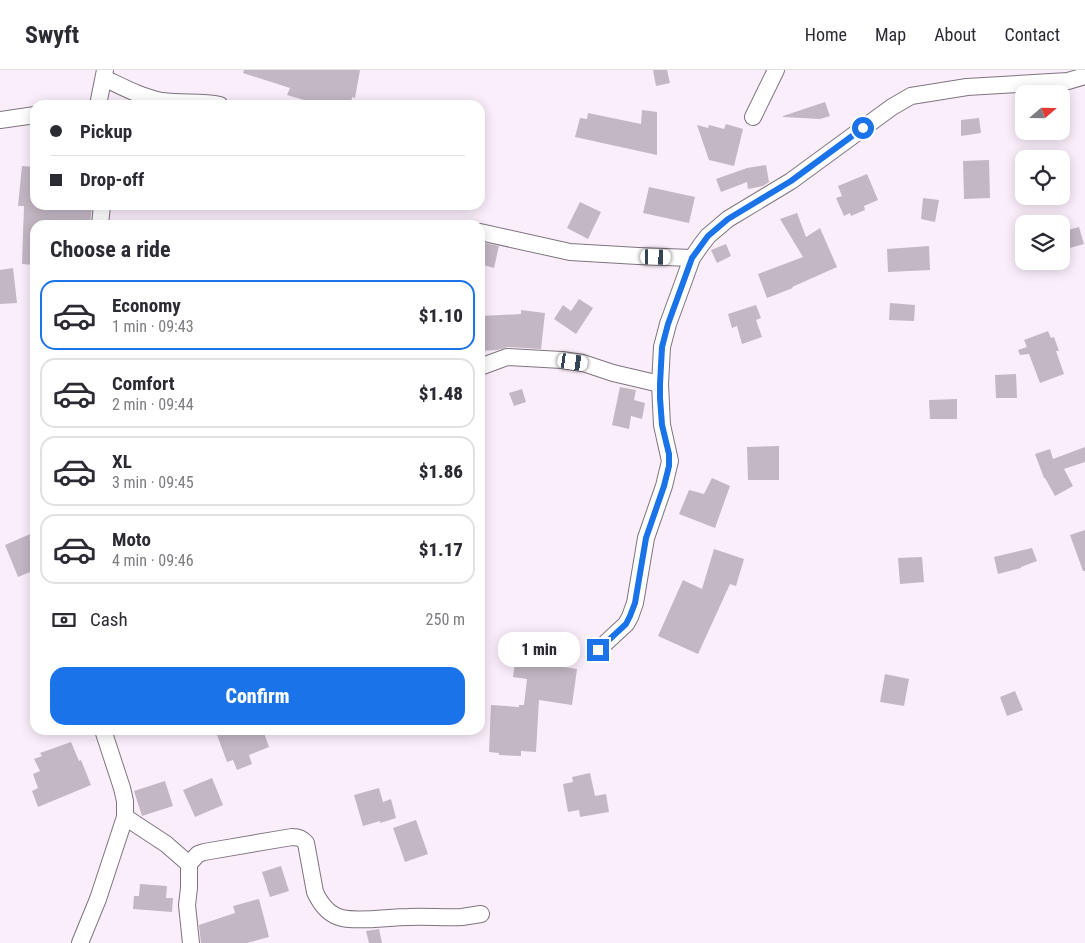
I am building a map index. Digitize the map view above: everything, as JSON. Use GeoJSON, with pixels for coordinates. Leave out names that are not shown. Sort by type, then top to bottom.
{"type":"FeatureCollection","features":[{"type":"Feature","properties":{"kind":"street"},"geometry":{"type":"LineString","coordinates":[[753,117],[776,70]]}},
{"type":"Feature","properties":{"kind":"street"},"geometry":{"type":"LineString","coordinates":[[99,100],[105,74],[133,92],[161,100]]}},
{"type":"Feature","properties":{"kind":"street"},"geometry":{"type":"LineString","coordinates":[[598,650],[626,624],[635,603],[646,538],[664,486],[670,461],[662,425],[660,384],[662,347],[668,324],[692,258],[708,236],[728,219],[791,181],[892,107],[911,96],[967,87],[1068,81],[1085,76]]}},
{"type":"Feature","properties":{"kind":"street"},"geometry":{"type":"LineString","coordinates":[[0,120],[30,116]]}},
{"type":"Feature","properties":{"kind":"street"},"geometry":{"type":"LineString","coordinates":[[485,233],[570,252],[692,258]]}},
{"type":"Feature","properties":{"kind":"street"},"geometry":{"type":"LineString","coordinates":[[485,365],[507,357],[562,360],[583,363],[660,384]]}},
{"type":"Feature","properties":{"kind":"street"},"geometry":{"type":"LineString","coordinates":[[80,943],[98,899],[125,817],[125,801],[122,788],[105,735]]}},
{"type":"Feature","properties":{"kind":"street"},"geometry":{"type":"LineString","coordinates":[[125,817],[166,844],[189,864]]}},
{"type":"Feature","properties":{"kind":"street"},"geometry":{"type":"LineString","coordinates":[[191,943],[187,905],[189,864],[198,854],[297,837],[303,840],[307,846],[315,892],[318,899],[322,905],[341,918],[462,917],[481,914]]}},
{"type":"Feature","properties":{"kind":"building"},"geometry":{"type":"Polygon","coordinates":[[[244,70],[360,70],[355,98],[352,97],[352,100],[304,100],[287,95],[290,88],[243,73],[244,70]]]}},
{"type":"Feature","properties":{"kind":"building"},"geometry":{"type":"Polygon","coordinates":[[[653,70],[667,70],[670,83],[656,86],[653,70]]]}},
{"type":"Feature","properties":{"kind":"building"},"geometry":{"type":"Polygon","coordinates":[[[825,102],[830,116],[820,119],[783,117],[783,116],[825,102]]]}},
{"type":"Feature","properties":{"kind":"building"},"geometry":{"type":"Polygon","coordinates":[[[642,110],[657,112],[657,155],[575,137],[580,118],[587,119],[588,113],[641,124],[642,110]]]}},
{"type":"Feature","properties":{"kind":"building"},"geometry":{"type":"Polygon","coordinates":[[[979,118],[981,133],[961,136],[961,120],[979,118]]]}},
{"type":"Feature","properties":{"kind":"building"},"geometry":{"type":"Polygon","coordinates":[[[726,124],[743,129],[734,166],[709,160],[697,125],[708,128],[709,125],[724,129],[726,124]]]}},
{"type":"Feature","properties":{"kind":"building"},"geometry":{"type":"Polygon","coordinates":[[[989,160],[990,198],[964,199],[963,161],[989,160]]]}},
{"type":"Feature","properties":{"kind":"building"},"geometry":{"type":"Polygon","coordinates":[[[766,165],[769,182],[763,186],[748,189],[747,182],[721,192],[716,179],[747,168],[766,165]]]}},
{"type":"Feature","properties":{"kind":"building"},"geometry":{"type":"Polygon","coordinates":[[[22,166],[30,167],[30,210],[92,210],[90,220],[30,220],[30,265],[22,264],[24,206],[18,206],[22,166]]]}},
{"type":"Feature","properties":{"kind":"building"},"geometry":{"type":"Polygon","coordinates":[[[867,174],[878,200],[864,206],[865,210],[851,216],[850,213],[844,216],[836,198],[842,196],[838,186],[867,174]]]}},
{"type":"Feature","properties":{"kind":"building"},"geometry":{"type":"Polygon","coordinates":[[[649,187],[695,197],[689,223],[643,213],[649,187]]]}},
{"type":"Feature","properties":{"kind":"building"},"geometry":{"type":"Polygon","coordinates":[[[923,198],[939,200],[935,222],[921,219],[923,198]]]}},
{"type":"Feature","properties":{"kind":"building"},"geometry":{"type":"Polygon","coordinates":[[[580,202],[601,212],[588,239],[567,228],[580,202]]]}},
{"type":"Feature","properties":{"kind":"building"},"geometry":{"type":"Polygon","coordinates":[[[797,213],[806,237],[820,228],[837,267],[767,298],[758,274],[803,257],[780,219],[797,213]]]}},
{"type":"Feature","properties":{"kind":"building"},"geometry":{"type":"Polygon","coordinates":[[[1079,227],[1084,244],[1070,248],[1070,230],[1079,227]]]}},
{"type":"Feature","properties":{"kind":"building"},"geometry":{"type":"Polygon","coordinates":[[[485,243],[499,246],[494,268],[485,265],[485,243]]]}},
{"type":"Feature","properties":{"kind":"building"},"geometry":{"type":"Polygon","coordinates":[[[726,244],[731,256],[717,263],[711,250],[726,244]]]}},
{"type":"Feature","properties":{"kind":"building"},"geometry":{"type":"Polygon","coordinates":[[[929,246],[930,270],[888,272],[887,249],[929,246]]]}},
{"type":"Feature","properties":{"kind":"building"},"geometry":{"type":"Polygon","coordinates":[[[13,268],[17,303],[0,304],[0,270],[13,268]]]}},
{"type":"Feature","properties":{"kind":"building"},"geometry":{"type":"Polygon","coordinates":[[[579,299],[593,308],[576,334],[554,319],[563,305],[571,311],[579,299]]]}},
{"type":"Feature","properties":{"kind":"building"},"geometry":{"type":"Polygon","coordinates":[[[890,303],[915,305],[914,321],[889,320],[890,303]]]}},
{"type":"Feature","properties":{"kind":"building"},"geometry":{"type":"Polygon","coordinates":[[[756,305],[761,318],[756,320],[762,337],[742,344],[737,326],[732,328],[728,314],[756,305]]]}},
{"type":"Feature","properties":{"kind":"building"},"geometry":{"type":"Polygon","coordinates":[[[521,310],[545,313],[541,349],[508,347],[485,351],[485,316],[521,314],[521,310]]]}},
{"type":"Feature","properties":{"kind":"building"},"geometry":{"type":"Polygon","coordinates":[[[1048,331],[1051,338],[1054,337],[1059,351],[1056,351],[1064,374],[1040,383],[1029,354],[1020,355],[1018,350],[1027,347],[1024,340],[1048,331]]]}},
{"type":"Feature","properties":{"kind":"building"},"geometry":{"type":"Polygon","coordinates":[[[1016,374],[1017,398],[996,398],[995,375],[1016,374]]]}},
{"type":"Feature","properties":{"kind":"building"},"geometry":{"type":"Polygon","coordinates":[[[620,387],[636,390],[634,400],[645,403],[642,419],[631,416],[629,429],[612,425],[620,387]]]}},
{"type":"Feature","properties":{"kind":"building"},"geometry":{"type":"Polygon","coordinates":[[[522,389],[526,402],[514,406],[509,393],[522,389]]]}},
{"type":"Feature","properties":{"kind":"building"},"geometry":{"type":"Polygon","coordinates":[[[957,399],[957,419],[930,419],[929,400],[957,399]]]}},
{"type":"Feature","properties":{"kind":"building"},"geometry":{"type":"Polygon","coordinates":[[[779,446],[779,480],[748,480],[747,447],[779,446]]]}},
{"type":"Feature","properties":{"kind":"building"},"geometry":{"type":"Polygon","coordinates":[[[1085,447],[1085,462],[1064,469],[1073,486],[1055,496],[1044,478],[1035,454],[1050,449],[1053,459],[1085,447]]]}},
{"type":"Feature","properties":{"kind":"building"},"geometry":{"type":"Polygon","coordinates":[[[712,478],[730,486],[715,528],[679,514],[689,490],[704,494],[712,478]]]}},
{"type":"Feature","properties":{"kind":"building"},"geometry":{"type":"Polygon","coordinates":[[[1085,530],[1085,571],[1083,571],[1070,535],[1085,530]]]}},
{"type":"Feature","properties":{"kind":"building"},"geometry":{"type":"Polygon","coordinates":[[[30,534],[30,572],[18,577],[5,545],[30,534]]]}},
{"type":"Feature","properties":{"kind":"building"},"geometry":{"type":"Polygon","coordinates":[[[1032,548],[1037,561],[1021,568],[998,574],[994,557],[1032,548]]]}},
{"type":"Feature","properties":{"kind":"building"},"geometry":{"type":"Polygon","coordinates":[[[714,549],[744,559],[736,586],[730,584],[698,654],[658,636],[683,580],[702,589],[714,549]]]}},
{"type":"Feature","properties":{"kind":"building"},"geometry":{"type":"Polygon","coordinates":[[[922,557],[924,582],[900,584],[898,558],[922,557]]]}},
{"type":"Feature","properties":{"kind":"building"},"geometry":{"type":"Polygon","coordinates":[[[530,648],[553,651],[551,665],[577,669],[572,705],[539,700],[536,752],[521,751],[521,756],[499,755],[499,753],[489,752],[491,705],[519,707],[519,705],[524,705],[527,679],[513,677],[516,655],[530,656],[530,648]]]}},
{"type":"Feature","properties":{"kind":"building"},"geometry":{"type":"Polygon","coordinates":[[[885,674],[909,679],[904,706],[880,702],[885,674]]]}},
{"type":"Feature","properties":{"kind":"building"},"geometry":{"type":"Polygon","coordinates":[[[1015,691],[1023,710],[1007,716],[1000,697],[1015,691]]]}},
{"type":"Feature","properties":{"kind":"building"},"geometry":{"type":"Polygon","coordinates":[[[217,735],[265,735],[269,747],[249,755],[252,764],[237,770],[233,760],[227,762],[217,735]]]}},
{"type":"Feature","properties":{"kind":"building"},"geometry":{"type":"Polygon","coordinates":[[[71,742],[91,785],[38,807],[32,791],[38,788],[33,774],[40,771],[34,759],[42,756],[40,753],[71,742]]]}},
{"type":"Feature","properties":{"kind":"building"},"geometry":{"type":"Polygon","coordinates":[[[590,773],[595,796],[606,794],[609,812],[580,817],[579,810],[568,812],[563,784],[573,782],[572,777],[590,773]]]}},
{"type":"Feature","properties":{"kind":"building"},"geometry":{"type":"Polygon","coordinates":[[[212,778],[223,805],[195,817],[183,790],[212,778]]]}},
{"type":"Feature","properties":{"kind":"building"},"geometry":{"type":"Polygon","coordinates":[[[165,781],[173,806],[142,816],[134,791],[165,781]]]}},
{"type":"Feature","properties":{"kind":"building"},"geometry":{"type":"Polygon","coordinates":[[[379,788],[383,802],[391,799],[396,818],[363,826],[354,795],[379,788]]]}},
{"type":"Feature","properties":{"kind":"building"},"geometry":{"type":"Polygon","coordinates":[[[416,820],[428,854],[405,862],[393,828],[416,820]]]}},
{"type":"Feature","properties":{"kind":"building"},"geometry":{"type":"Polygon","coordinates":[[[281,866],[289,891],[270,897],[262,872],[281,866]]]}},
{"type":"Feature","properties":{"kind":"building"},"geometry":{"type":"Polygon","coordinates":[[[140,884],[167,886],[166,898],[173,898],[172,912],[133,909],[134,896],[139,896],[140,884]]]}},
{"type":"Feature","properties":{"kind":"building"},"geometry":{"type":"Polygon","coordinates":[[[259,899],[269,937],[247,943],[201,943],[199,925],[235,913],[233,906],[259,899]]]}},
{"type":"Feature","properties":{"kind":"building"},"geometry":{"type":"Polygon","coordinates":[[[379,929],[382,943],[369,943],[366,931],[379,929]]]}},
{"type":"Feature","properties":{"kind":"route"},"geometry":{"type":"LineString","coordinates":[[598,650],[626,624],[630,616],[635,603],[646,538],[669,466],[670,461],[662,425],[660,398],[662,347],[668,324],[692,258],[708,236],[728,219],[791,181],[863,128]]}}]}
